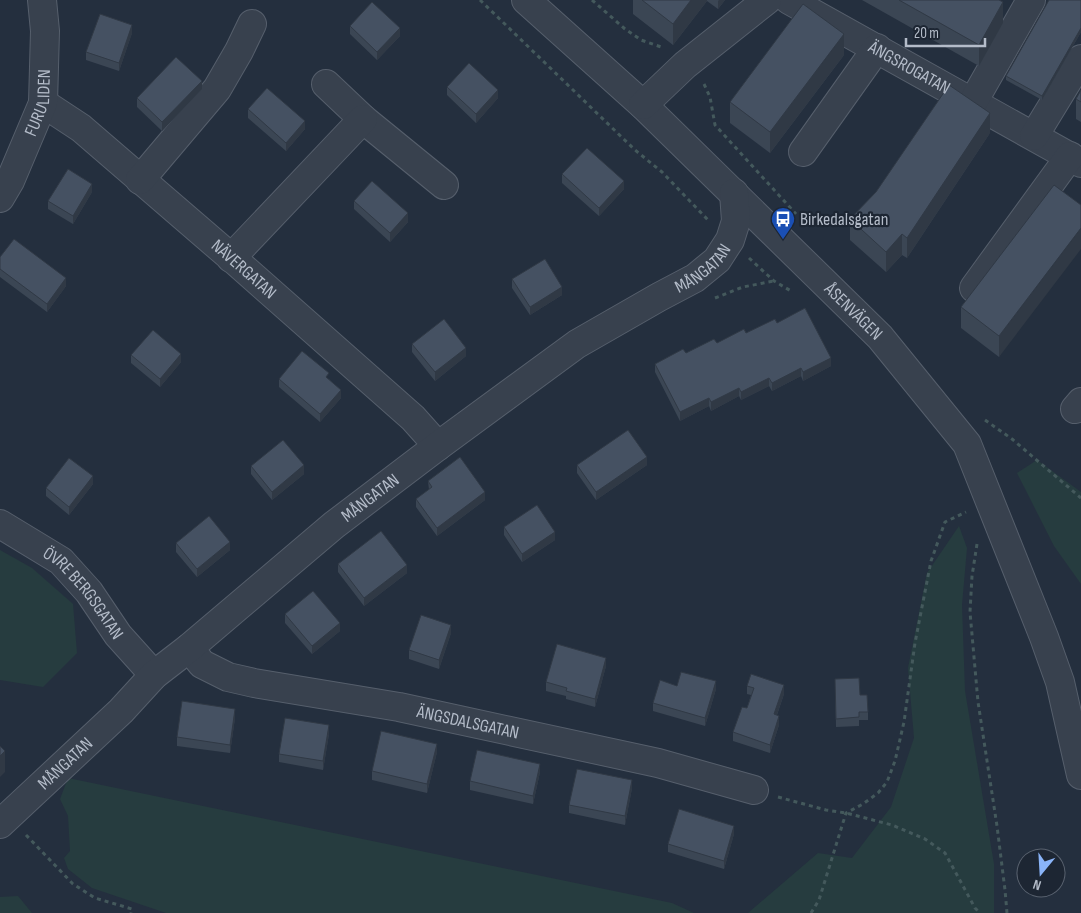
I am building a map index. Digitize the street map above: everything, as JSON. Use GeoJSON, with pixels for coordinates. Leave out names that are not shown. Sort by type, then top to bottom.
{"type":"FeatureCollection","features":[{"type":"Feature","properties":{"kind":"street","name":"FURULIDEN"},"geometry":{"type":"LineString","coordinates":[[0,198],[10,181],[43,103],[45,31],[42,0]]}},
{"type":"Feature","properties":{"kind":"street","name":"ÅSENVÄGEN"},"geometry":{"type":"LineString","coordinates":[[526,0],[643,105],[880,336],[967,444],[1044,636],[1070,679],[1081,775]]}},
{"type":"Feature","properties":{"kind":"street"},"geometry":{"type":"LineString","coordinates":[[643,105],[685,65],[767,0]]}},
{"type":"Feature","properties":{"kind":"street","name":"ÄNGSROGATAN"},"geometry":{"type":"LineString","coordinates":[[789,0],[877,48],[954,99],[1034,136],[1075,159]]}},
{"type":"Feature","properties":{"kind":"street"},"geometry":{"type":"LineString","coordinates":[[954,99],[1031,0]]}},
{"type":"Feature","properties":{"kind":"street"},"geometry":{"type":"LineString","coordinates":[[140,180],[217,89],[252,24]]}},
{"type":"Feature","properties":{"kind":"street"},"geometry":{"type":"LineString","coordinates":[[803,152],[877,48]]}},
{"type":"Feature","properties":{"kind":"street"},"geometry":{"type":"LineString","coordinates":[[1034,136],[1081,59]]}},
{"type":"Feature","properties":{"kind":"street"},"geometry":{"type":"LineString","coordinates":[[326,84],[363,119],[444,185]]}},
{"type":"Feature","properties":{"kind":"street","name":"NÄVERGATAN"},"geometry":{"type":"LineString","coordinates":[[43,103],[81,128],[231,258],[413,418],[438,446]]}},
{"type":"Feature","properties":{"kind":"street"},"geometry":{"type":"LineString","coordinates":[[231,258],[363,119]]}},
{"type":"Feature","properties":{"kind":"street"},"geometry":{"type":"LineString","coordinates":[[974,288],[1075,159]]}},
{"type":"Feature","properties":{"kind":"street","name":"MÅNGATAN"},"geometry":{"type":"LineString","coordinates":[[4,820],[121,711],[154,676],[334,525],[576,344],[658,296],[695,278],[717,260],[730,240],[736,221],[734,193]]}},
{"type":"Feature","properties":{"kind":"street","name":"ÖVRE BERGSGATAN"},"geometry":{"type":"LineString","coordinates":[[0,524],[61,561],[89,592],[118,635],[154,676]]}},
{"type":"Feature","properties":{"kind":"street","name":"ÄNGSDALSGATAN"},"geometry":{"type":"LineString","coordinates":[[189,648],[202,664],[228,677],[418,711],[658,763],[754,790]]}},
{"type":"Feature","properties":{"kind":"path"},"geometry":{"type":"LineString","coordinates":[[480,0],[635,150],[662,172],[723,235],[774,281],[796,294]]}},
{"type":"Feature","properties":{"kind":"path"},"geometry":{"type":"LineString","coordinates":[[592,0],[633,35],[641,40],[672,51],[704,84],[710,97],[715,125],[801,219]]}},
{"type":"Feature","properties":{"kind":"path"},"geometry":{"type":"LineString","coordinates":[[984,420],[1012,439],[1081,498]]}},
{"type":"Feature","properties":{"kind":"path"},"geometry":{"type":"LineString","coordinates":[[811,913],[819,900],[846,813],[878,793],[887,782],[895,761],[904,722],[914,643],[931,561],[945,522],[971,510]]}},
{"type":"Feature","properties":{"kind":"path"},"geometry":{"type":"LineString","coordinates":[[977,537],[970,612],[978,702],[997,826],[1007,913]]}},
{"type":"Feature","properties":{"kind":"path"},"geometry":{"type":"LineString","coordinates":[[754,790],[826,810],[846,813],[892,825],[925,839],[945,852],[975,908],[980,913]]}},
{"type":"Feature","properties":{"kind":"path"},"geometry":{"type":"LineString","coordinates":[[4,820],[73,884],[95,898],[132,909],[131,913]]}},
{"type":"Feature","properties":{"kind":"green space"},"geometry":{"type":"Polygon","coordinates":[[[1037,460],[1081,492],[1081,584],[1054,546],[1017,473],[1037,460]]]}},
{"type":"Feature","properties":{"kind":"green space"},"geometry":{"type":"Polygon","coordinates":[[[959,526],[967,548],[962,605],[965,691],[994,864],[994,913],[748,913],[818,853],[852,858],[891,807],[914,738],[908,668],[927,573],[959,526]]]}},
{"type":"Feature","properties":{"kind":"green space"},"geometry":{"type":"Polygon","coordinates":[[[0,550],[32,568],[73,604],[77,653],[43,687],[0,680],[0,550]]]}},
{"type":"Feature","properties":{"kind":"green space"},"geometry":{"type":"Polygon","coordinates":[[[68,778],[672,903],[694,913],[166,913],[92,888],[68,869],[64,858],[70,851],[68,816],[60,799],[68,778]]]}},
{"type":"Feature","properties":{"kind":"green space"},"geometry":{"type":"Polygon","coordinates":[[[18,896],[32,913],[0,913],[0,897],[18,896]]]}},
{"type":"Feature","properties":{"kind":"building"},"geometry":{"type":"Polygon","coordinates":[[[642,0],[691,0],[673,24],[642,0]]]}},
{"type":"Feature","properties":{"kind":"building"},"geometry":{"type":"Polygon","coordinates":[[[899,0],[999,0],[1003,2],[979,45],[899,0]]]}},
{"type":"Feature","properties":{"kind":"building"},"geometry":{"type":"Polygon","coordinates":[[[1049,0],[1081,0],[1081,28],[1042,96],[1006,76],[1049,0]]]}},
{"type":"Feature","properties":{"kind":"building"},"geometry":{"type":"Polygon","coordinates":[[[372,2],[400,28],[377,52],[350,26],[372,2]]]}},
{"type":"Feature","properties":{"kind":"building"},"geometry":{"type":"Polygon","coordinates":[[[803,4],[844,34],[770,132],[730,102],[803,4]]]}},
{"type":"Feature","properties":{"kind":"building"},"geometry":{"type":"Polygon","coordinates":[[[100,14],[132,25],[119,63],[86,52],[100,14]]]}},
{"type":"Feature","properties":{"kind":"building"},"geometry":{"type":"Polygon","coordinates":[[[176,57],[202,81],[162,122],[137,98],[176,57]]]}},
{"type":"Feature","properties":{"kind":"building"},"geometry":{"type":"Polygon","coordinates":[[[469,63],[498,90],[476,114],[447,87],[469,63]]]}},
{"type":"Feature","properties":{"kind":"building"},"geometry":{"type":"Polygon","coordinates":[[[949,85],[990,113],[907,238],[902,234],[886,252],[850,219],[876,192],[949,85]]]}},
{"type":"Feature","properties":{"kind":"building"},"geometry":{"type":"Polygon","coordinates":[[[267,88],[305,121],[286,143],[248,109],[267,88]]]}},
{"type":"Feature","properties":{"kind":"building"},"geometry":{"type":"Polygon","coordinates":[[[1081,90],[1081,102],[1076,99],[1081,90]]]}},
{"type":"Feature","properties":{"kind":"building"},"geometry":{"type":"Polygon","coordinates":[[[587,148],[624,181],[599,208],[562,174],[587,148]]]}},
{"type":"Feature","properties":{"kind":"building"},"geometry":{"type":"Polygon","coordinates":[[[68,169],[92,184],[73,216],[48,201],[68,169]]]}},
{"type":"Feature","properties":{"kind":"building"},"geometry":{"type":"Polygon","coordinates":[[[372,181],[408,213],[390,233],[354,201],[372,181]]]}},
{"type":"Feature","properties":{"kind":"building"},"geometry":{"type":"Polygon","coordinates":[[[1054,185],[1081,205],[1081,228],[999,336],[961,307],[1054,185]]]}},
{"type":"Feature","properties":{"kind":"building"},"geometry":{"type":"Polygon","coordinates":[[[14,239],[66,278],[47,304],[0,269],[0,257],[14,239]]]}},
{"type":"Feature","properties":{"kind":"building"},"geometry":{"type":"Polygon","coordinates":[[[545,259],[562,287],[530,307],[512,279],[545,259]]]}},
{"type":"Feature","properties":{"kind":"building"},"geometry":{"type":"Polygon","coordinates":[[[805,308],[831,358],[803,372],[801,368],[772,383],[769,378],[741,392],[739,388],[711,402],[709,398],[680,412],[655,364],[683,349],[686,353],[714,339],[717,343],[744,329],[746,333],[775,319],[777,323],[805,308]]]}},
{"type":"Feature","properties":{"kind":"building"},"geometry":{"type":"Polygon","coordinates":[[[444,319],[466,348],[435,372],[412,344],[444,319]]]}},
{"type":"Feature","properties":{"kind":"building"},"geometry":{"type":"Polygon","coordinates":[[[153,330],[181,354],[160,379],[131,355],[153,330]]]}},
{"type":"Feature","properties":{"kind":"building"},"geometry":{"type":"Polygon","coordinates":[[[302,351],[329,373],[326,377],[341,390],[320,414],[279,379],[302,351]]]}},
{"type":"Feature","properties":{"kind":"building"},"geometry":{"type":"Polygon","coordinates":[[[628,430],[647,457],[596,492],[577,465],[628,430]]]}},
{"type":"Feature","properties":{"kind":"building"},"geometry":{"type":"Polygon","coordinates":[[[283,440],[304,465],[272,492],[251,466],[283,440]]]}},
{"type":"Feature","properties":{"kind":"building"},"geometry":{"type":"Polygon","coordinates":[[[460,457],[485,492],[437,528],[416,499],[432,487],[428,481],[460,457]]]}},
{"type":"Feature","properties":{"kind":"building"},"geometry":{"type":"Polygon","coordinates":[[[69,458],[93,476],[69,507],[46,488],[69,458]]]}},
{"type":"Feature","properties":{"kind":"building"},"geometry":{"type":"Polygon","coordinates":[[[537,505],[555,532],[522,554],[504,527],[537,505]]]}},
{"type":"Feature","properties":{"kind":"building"},"geometry":{"type":"Polygon","coordinates":[[[209,516],[230,542],[197,569],[176,543],[209,516]]]}},
{"type":"Feature","properties":{"kind":"building"},"geometry":{"type":"Polygon","coordinates":[[[381,531],[407,565],[364,598],[338,564],[381,531]]]}},
{"type":"Feature","properties":{"kind":"building"},"geometry":{"type":"Polygon","coordinates":[[[313,591],[340,623],[312,646],[285,614],[313,591]]]}},
{"type":"Feature","properties":{"kind":"building"},"geometry":{"type":"Polygon","coordinates":[[[421,615],[451,625],[439,660],[409,650],[421,615]]]}},
{"type":"Feature","properties":{"kind":"building"},"geometry":{"type":"Polygon","coordinates":[[[557,644],[606,658],[595,699],[566,691],[567,688],[546,682],[557,644]]]}},
{"type":"Feature","properties":{"kind":"building"},"geometry":{"type":"Polygon","coordinates":[[[681,672],[716,681],[705,718],[653,703],[660,680],[677,686],[681,672]]]}},
{"type":"Feature","properties":{"kind":"building"},"geometry":{"type":"Polygon","coordinates":[[[751,674],[784,685],[774,714],[779,716],[770,745],[733,732],[742,707],[747,708],[754,688],[747,686],[751,674]]]}},
{"type":"Feature","properties":{"kind":"building"},"geometry":{"type":"Polygon","coordinates":[[[859,678],[860,695],[867,695],[868,712],[859,712],[859,717],[836,719],[835,679],[859,678]]]}},
{"type":"Feature","properties":{"kind":"building"},"geometry":{"type":"Polygon","coordinates":[[[182,701],[235,709],[230,745],[177,737],[182,701]]]}},
{"type":"Feature","properties":{"kind":"building"},"geometry":{"type":"Polygon","coordinates":[[[285,718],[329,725],[323,761],[279,754],[285,718]]]}},
{"type":"Feature","properties":{"kind":"building"},"geometry":{"type":"Polygon","coordinates":[[[381,731],[437,744],[427,784],[372,771],[381,731]]]}},
{"type":"Feature","properties":{"kind":"building"},"geometry":{"type":"Polygon","coordinates":[[[0,746],[5,751],[0,756],[0,746]]]}},
{"type":"Feature","properties":{"kind":"building"},"geometry":{"type":"Polygon","coordinates":[[[477,750],[540,764],[533,796],[470,781],[477,750]]]}},
{"type":"Feature","properties":{"kind":"building"},"geometry":{"type":"Polygon","coordinates":[[[577,769],[632,780],[625,816],[569,805],[577,769]]]}},
{"type":"Feature","properties":{"kind":"building"},"geometry":{"type":"Polygon","coordinates":[[[679,809],[734,826],[724,861],[668,844],[679,809]]]}},
{"type":"Feature","properties":{"kind":"place","name":"Birkedalsgatan"},"geometry":{"type":"Point","coordinates":[783,240]}}]}
